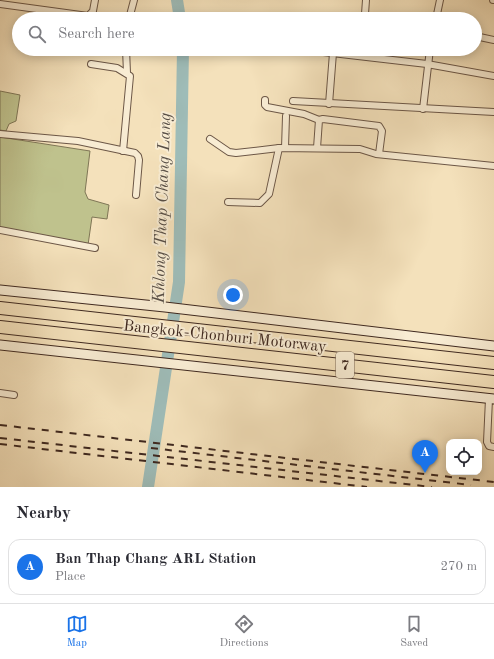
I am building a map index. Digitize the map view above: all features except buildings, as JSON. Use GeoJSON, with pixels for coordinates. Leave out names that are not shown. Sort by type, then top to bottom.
{"type":"FeatureCollection","features":[{"type":"Feature","properties":{"kind":"highway","name":"Bangkok-Chonburi Motorway"},"geometry":{"type":"LineString","coordinates":[[0,308],[494,363]]}},
{"type":"Feature","properties":{"kind":"highway","name":"Bangkok-Chonburi Motorway"},"geometry":{"type":"LineString","coordinates":[[0,327],[494,382]]}},
{"type":"Feature","properties":{"kind":"main road"},"geometry":{"type":"LineString","coordinates":[[0,290],[203,311],[494,346]]}},
{"type":"Feature","properties":{"kind":"main road"},"geometry":{"type":"LineString","coordinates":[[0,345],[491,399]]}},
{"type":"Feature","properties":{"kind":"street"},"geometry":{"type":"LineString","coordinates":[[92,12],[95,0]]}},
{"type":"Feature","properties":{"kind":"street"},"geometry":{"type":"LineString","coordinates":[[131,12],[134,0]]}},
{"type":"Feature","properties":{"kind":"street"},"geometry":{"type":"LineString","coordinates":[[365,12],[366,0]]}},
{"type":"Feature","properties":{"kind":"street"},"geometry":{"type":"LineString","coordinates":[[437,12],[440,0]]}},
{"type":"Feature","properties":{"kind":"street"},"geometry":{"type":"LineString","coordinates":[[0,4],[59,12]]}},
{"type":"Feature","properties":{"kind":"street"},"geometry":{"type":"LineString","coordinates":[[482,37],[494,40]]}},
{"type":"Feature","properties":{"kind":"street"},"geometry":{"type":"LineString","coordinates":[[123,150],[131,81],[127,73],[126,56]]}},
{"type":"Feature","properties":{"kind":"street"},"geometry":{"type":"LineString","coordinates":[[329,104],[333,56]]}},
{"type":"Feature","properties":{"kind":"street"},"geometry":{"type":"LineString","coordinates":[[352,56],[427,64],[494,76]]}},
{"type":"Feature","properties":{"kind":"street"},"geometry":{"type":"LineString","coordinates":[[423,109],[429,56]]}},
{"type":"Feature","properties":{"kind":"street"},"geometry":{"type":"LineString","coordinates":[[91,64],[118,68],[127,73]]}},
{"type":"Feature","properties":{"kind":"street"},"geometry":{"type":"LineString","coordinates":[[265,100],[265,105],[267,107],[304,114],[319,120],[379,126],[382,131],[379,154]]}},
{"type":"Feature","properties":{"kind":"street"},"geometry":{"type":"LineString","coordinates":[[293,101],[494,112]]}},
{"type":"Feature","properties":{"kind":"street"},"geometry":{"type":"LineString","coordinates":[[228,202],[260,203],[269,194],[282,148],[286,116]]}},
{"type":"Feature","properties":{"kind":"street"},"geometry":{"type":"LineString","coordinates":[[317,148],[319,120]]}},
{"type":"Feature","properties":{"kind":"street"},"geometry":{"type":"LineString","coordinates":[[0,134],[78,141],[123,150],[138,156],[136,195]]}},
{"type":"Feature","properties":{"kind":"street"},"geometry":{"type":"LineString","coordinates":[[210,138],[229,152],[236,153],[282,148],[360,149],[379,154],[494,166]]}},
{"type":"Feature","properties":{"kind":"street"},"geometry":{"type":"LineString","coordinates":[[0,230],[95,248]]}},
{"type":"Feature","properties":{"kind":"street"},"geometry":{"type":"LineString","coordinates":[[0,393],[14,395]]}},
{"type":"Feature","properties":{"kind":"street"},"geometry":{"type":"LineString","coordinates":[[491,399],[486,442],[489,446],[494,447]]}},
{"type":"Feature","properties":{"kind":"green space"},"geometry":{"type":"Polygon","coordinates":[[[0,91],[20,95],[16,121],[9,124],[6,131],[0,130],[0,91]]]}},
{"type":"Feature","properties":{"kind":"green space"},"geometry":{"type":"Polygon","coordinates":[[[0,137],[90,151],[85,192],[88,199],[109,205],[107,219],[92,217],[88,245],[0,228],[0,137]]]}},
{"type":"Feature","properties":{"kind":"waterway","name":"Khlong Thap Chang Lang"},"geometry":{"type":"LineString","coordinates":[[177,0],[179,12]]}},
{"type":"Feature","properties":{"kind":"waterway","name":"Khlong Thap Chang Lang"},"geometry":{"type":"LineString","coordinates":[[148,487],[179,282],[183,56]]}},
{"type":"Feature","properties":{"kind":"railway"},"geometry":{"type":"LineString","coordinates":[[0,425],[494,482]]}},
{"type":"Feature","properties":{"kind":"railway"},"geometry":{"type":"LineString","coordinates":[[0,438],[432,487]]}},
{"type":"Feature","properties":{"kind":"railway"},"geometry":{"type":"LineString","coordinates":[[0,444],[367,487]]}},
{"type":"Feature","properties":{"kind":"railway"},"geometry":{"type":"LineString","coordinates":[[151,448],[471,485]]}},
{"type":"Feature","properties":{"kind":"place","name":"Ban Thap Chang ARL Station"},"geometry":{"type":"Point","coordinates":[425,473]}}]}
